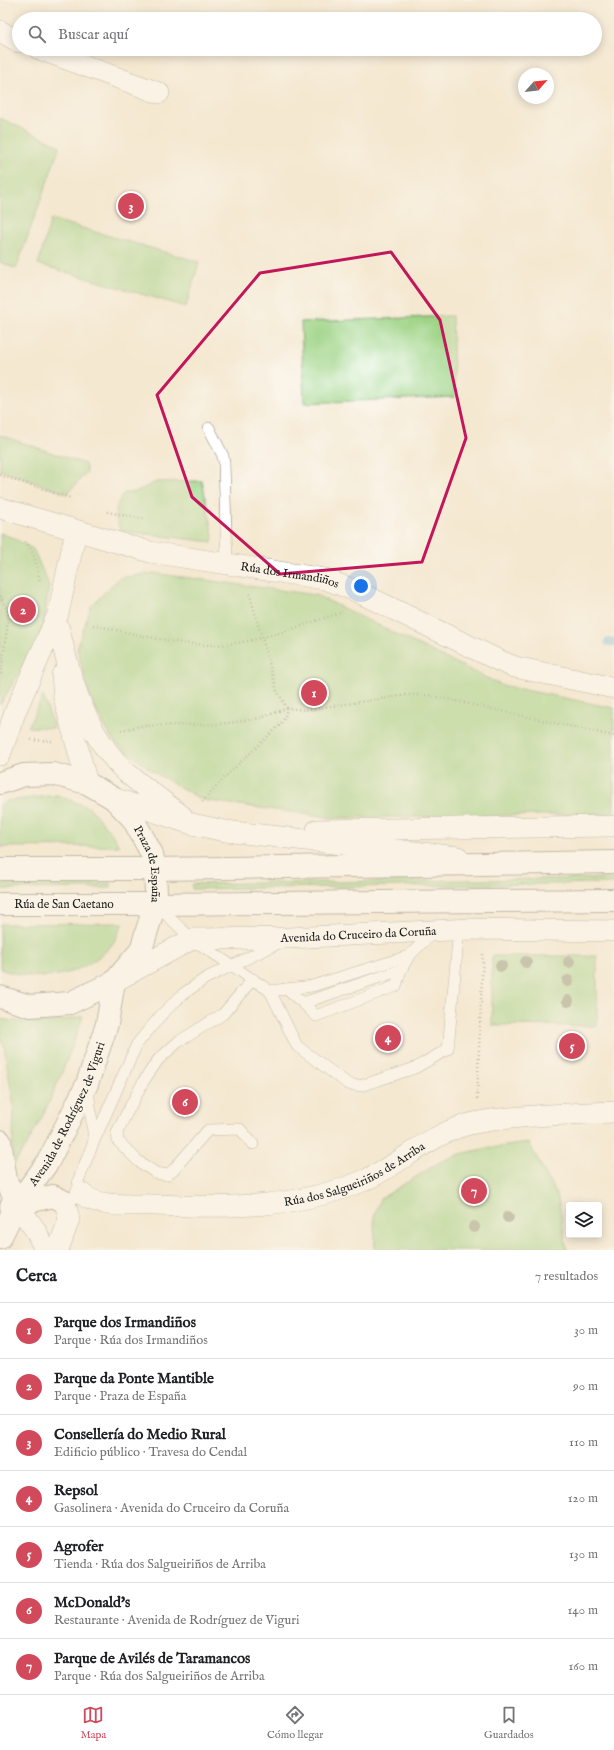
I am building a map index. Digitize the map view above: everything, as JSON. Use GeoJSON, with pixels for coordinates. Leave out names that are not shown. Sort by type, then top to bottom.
{"type":"FeatureCollection","features":[{"type":"Feature","properties":{"kind":"main road","name":"Praza de España"},"geometry":{"type":"LineString","coordinates":[[0,783],[24,775],[53,774],[87,783],[113,798],[133,819],[152,854],[155,869],[155,904],[141,950],[114,982],[70,1003],[30,1006],[0,997]]}},
{"type":"Feature","properties":{"kind":"main road"},"geometry":{"type":"LineString","coordinates":[[0,869],[125,870],[614,862]]}},
{"type":"Feature","properties":{"kind":"main road"},"geometry":{"type":"LineString","coordinates":[[155,904],[614,900]]}},
{"type":"Feature","properties":{"kind":"main road","name":"Rúa de San Caetano"},"geometry":{"type":"LineString","coordinates":[[0,904],[155,904]]}},
{"type":"Feature","properties":{"kind":"main road","name":"Avenida de Rodríguez de Viguri"},"geometry":{"type":"LineString","coordinates":[[0,1238],[9,1206],[48,1162],[87,1084],[107,1024],[114,982]]}},
{"type":"Feature","properties":{"kind":"main road"},"geometry":{"type":"LineString","coordinates":[[0,1141],[9,1206],[53,1196],[78,1199]]}},
{"type":"Feature","properties":{"kind":"main road"},"geometry":{"type":"LineString","coordinates":[[48,1162],[78,1199]]}},
{"type":"Feature","properties":{"kind":"street"},"geometry":{"type":"LineString","coordinates":[[0,31],[12,38]]}},
{"type":"Feature","properties":{"kind":"street"},"geometry":{"type":"LineString","coordinates":[[57,56],[159,93]]}},
{"type":"Feature","properties":{"kind":"street","name":"Rúa dos Irmandiños"},"geometry":{"type":"LineString","coordinates":[[0,508],[150,552],[318,578],[356,591],[515,667],[614,688]]}},
{"type":"Feature","properties":{"kind":"street"},"geometry":{"type":"LineString","coordinates":[[0,755],[16,710],[58,622],[76,531]]}},
{"type":"Feature","properties":{"kind":"street"},"geometry":{"type":"LineString","coordinates":[[58,622],[64,698],[87,783]]}},
{"type":"Feature","properties":{"kind":"street"},"geometry":{"type":"LineString","coordinates":[[58,622],[70,678],[87,718],[101,744],[127,772],[192,824]]}},
{"type":"Feature","properties":{"kind":"street"},"geometry":{"type":"LineString","coordinates":[[113,798],[192,824],[225,831],[519,864]]}},
{"type":"Feature","properties":{"kind":"street"},"geometry":{"type":"LineString","coordinates":[[225,831],[614,826]]}},
{"type":"Feature","properties":{"kind":"street","name":"Avenida do Cruceiro da Coruña"},"geometry":{"type":"LineString","coordinates":[[114,982],[192,939],[289,938],[434,930],[614,932]]}},
{"type":"Feature","properties":{"kind":"street","name":"Rúa dos Salgueiriños de Arriba"},"geometry":{"type":"LineString","coordinates":[[78,1199],[193,1207],[253,1207],[336,1191],[366,1180],[439,1136],[462,1126],[486,1120],[614,1112]]}},
{"type":"Feature","properties":{"kind":"street"},"geometry":{"type":"LineString","coordinates":[[58,1250],[78,1199]]}},
{"type":"Feature","properties":{"kind":"street"},"geometry":{"type":"LineString","coordinates":[[9,1206],[36,1231],[45,1250]]}},
{"type":"Feature","properties":{"kind":"lane"},"geometry":{"type":"LineString","coordinates":[[209,428],[223,456],[224,462],[227,564]]}},
{"type":"Feature","properties":{"kind":"lane"},"geometry":{"type":"LineString","coordinates":[[155,904],[192,939],[234,965],[270,991],[297,1046],[348,1084],[360,1086],[415,1068],[448,1049],[458,930]]}},
{"type":"Feature","properties":{"kind":"lane"},"geometry":{"type":"LineString","coordinates":[[286,989],[316,1016],[396,986],[401,970],[409,956],[434,930]]}},
{"type":"Feature","properties":{"kind":"lane"},"geometry":{"type":"LineString","coordinates":[[78,1199],[78,1181],[137,1044],[162,1014],[184,994],[206,978],[289,938]]}},
{"type":"Feature","properties":{"kind":"lane"},"geometry":{"type":"LineString","coordinates":[[270,991],[312,986],[409,956]]}},
{"type":"Feature","properties":{"kind":"lane"},"geometry":{"type":"LineString","coordinates":[[303,1003],[401,970]]}},
{"type":"Feature","properties":{"kind":"lane"},"geometry":{"type":"LineString","coordinates":[[253,979],[223,1014],[178,1042],[158,1060],[142,1082],[117,1132],[118,1141],[138,1161],[156,1173],[167,1175],[208,1130],[240,1129],[253,1144]]}},
{"type":"Feature","properties":{"kind":"lane"},"geometry":{"type":"LineString","coordinates":[[87,1084],[94,1141]]}},
{"type":"Feature","properties":{"kind":"path"},"geometry":{"type":"LineString","coordinates":[[0,474],[71,498]]}},
{"type":"Feature","properties":{"kind":"path"},"geometry":{"type":"LineString","coordinates":[[102,512],[144,519]]}},
{"type":"Feature","properties":{"kind":"path"},"geometry":{"type":"LineString","coordinates":[[24,541],[29,545],[35,560],[40,582],[39,589]]}},
{"type":"Feature","properties":{"kind":"path"},"geometry":{"type":"LineString","coordinates":[[201,802],[280,725],[285,718],[287,708],[277,691],[248,589]]}},
{"type":"Feature","properties":{"kind":"path"},"geometry":{"type":"LineString","coordinates":[[93,625],[169,640],[211,645],[233,643],[262,637],[347,610],[356,591]]}},
{"type":"Feature","properties":{"kind":"path"},"geometry":{"type":"LineString","coordinates":[[0,596],[9,612],[1,674]]}},
{"type":"Feature","properties":{"kind":"path"},"geometry":{"type":"LineString","coordinates":[[120,730],[141,726],[220,724],[261,718],[287,708],[304,710],[408,695],[428,695],[614,736]]}},
{"type":"Feature","properties":{"kind":"path"},"geometry":{"type":"LineString","coordinates":[[26,740],[58,741]]}},
{"type":"Feature","properties":{"kind":"path"},"geometry":{"type":"LineString","coordinates":[[476,1106],[483,948]]}},
{"type":"Feature","properties":{"kind":"highlighted area"},"geometry":{"type":"Polygon","coordinates":[[[391,252],[440,320],[466,438],[422,562],[280,574],[192,497],[157,395],[260,273],[391,252]]]}},
{"type":"Feature","properties":{"kind":"green space"},"geometry":{"type":"Polygon","coordinates":[[[0,118],[60,146],[16,269],[0,262],[0,118]]]}},
{"type":"Feature","properties":{"kind":"green space"},"geometry":{"type":"Polygon","coordinates":[[[51,219],[199,262],[186,307],[38,264],[51,219]]]}},
{"type":"Feature","properties":{"kind":"green space"},"geometry":{"type":"Polygon","coordinates":[[[452,316],[455,397],[304,403],[301,322],[452,316]]]}},
{"type":"Feature","properties":{"kind":"green space"},"geometry":{"type":"Polygon","coordinates":[[[0,435],[85,464],[87,472],[67,494],[0,470],[0,435]]]}},
{"type":"Feature","properties":{"kind":"green space"},"geometry":{"type":"Polygon","coordinates":[[[202,481],[213,535],[212,542],[121,531],[117,520],[116,511],[118,503],[124,493],[135,492],[156,482],[202,481]]]}},
{"type":"Feature","properties":{"kind":"green space"},"geometry":{"type":"Polygon","coordinates":[[[0,533],[33,549],[49,585],[42,635],[0,705],[0,533]]]}},
{"type":"Feature","properties":{"kind":"green space"},"geometry":{"type":"Polygon","coordinates":[[[153,573],[316,595],[501,685],[614,708],[614,814],[334,818],[202,800],[152,771],[113,741],[91,701],[77,648],[91,606],[119,578],[153,573]]]}},
{"type":"Feature","properties":{"kind":"green space"},"geometry":{"type":"Polygon","coordinates":[[[43,696],[54,728],[28,727],[43,696]]]}},
{"type":"Feature","properties":{"kind":"green space"},"geometry":{"type":"Polygon","coordinates":[[[57,795],[90,808],[112,834],[119,846],[0,847],[0,805],[8,801],[57,795]]]}},
{"type":"Feature","properties":{"kind":"green space"},"geometry":{"type":"Polygon","coordinates":[[[614,878],[614,883],[192,889],[192,884],[614,878]]]}},
{"type":"Feature","properties":{"kind":"green space"},"geometry":{"type":"Polygon","coordinates":[[[111,883],[111,888],[0,889],[0,884],[111,883]]]}},
{"type":"Feature","properties":{"kind":"green space"},"geometry":{"type":"Polygon","coordinates":[[[123,923],[116,939],[110,947],[98,957],[72,971],[58,975],[30,976],[0,969],[0,924],[123,923]]]}},
{"type":"Feature","properties":{"kind":"green space"},"geometry":{"type":"Polygon","coordinates":[[[492,956],[597,956],[597,1026],[492,1025],[492,956]]]}},
{"type":"Feature","properties":{"kind":"green space"},"geometry":{"type":"Polygon","coordinates":[[[83,1016],[53,1094],[24,1150],[12,1167],[14,1107],[4,1046],[0,1038],[0,1019],[21,1022],[42,1022],[83,1016]]]}},
{"type":"Feature","properties":{"kind":"green space"},"geometry":{"type":"Polygon","coordinates":[[[529,1143],[558,1198],[567,1250],[375,1250],[374,1216],[380,1199],[440,1162],[460,1154],[483,1149],[529,1143]]]}},
{"type":"Feature","properties":{"kind":"waterway"},"geometry":{"type":"LineString","coordinates":[[608,642],[614,642]]}},
{"type":"Feature","properties":{"kind":"place","name":"Consellería do Medio Rural"},"geometry":{"type":"Point","coordinates":[131,206]}},
{"type":"Feature","properties":{"kind":"place","name":"Parque da Ponte Mantible"},"geometry":{"type":"Point","coordinates":[23,610]}},
{"type":"Feature","properties":{"kind":"place","name":"Parque dos Irmandiños"},"geometry":{"type":"Point","coordinates":[314,693]}},
{"type":"Feature","properties":{"kind":"place","name":"Repsol"},"geometry":{"type":"Point","coordinates":[388,1038]}},
{"type":"Feature","properties":{"kind":"place","name":"Agrofer"},"geometry":{"type":"Point","coordinates":[572,1046]}},
{"type":"Feature","properties":{"kind":"place","name":"McDonald's"},"geometry":{"type":"Point","coordinates":[185,1102]}},
{"type":"Feature","properties":{"kind":"place","name":"Parque de Avilés de Taramancos"},"geometry":{"type":"Point","coordinates":[474,1191]}}]}
